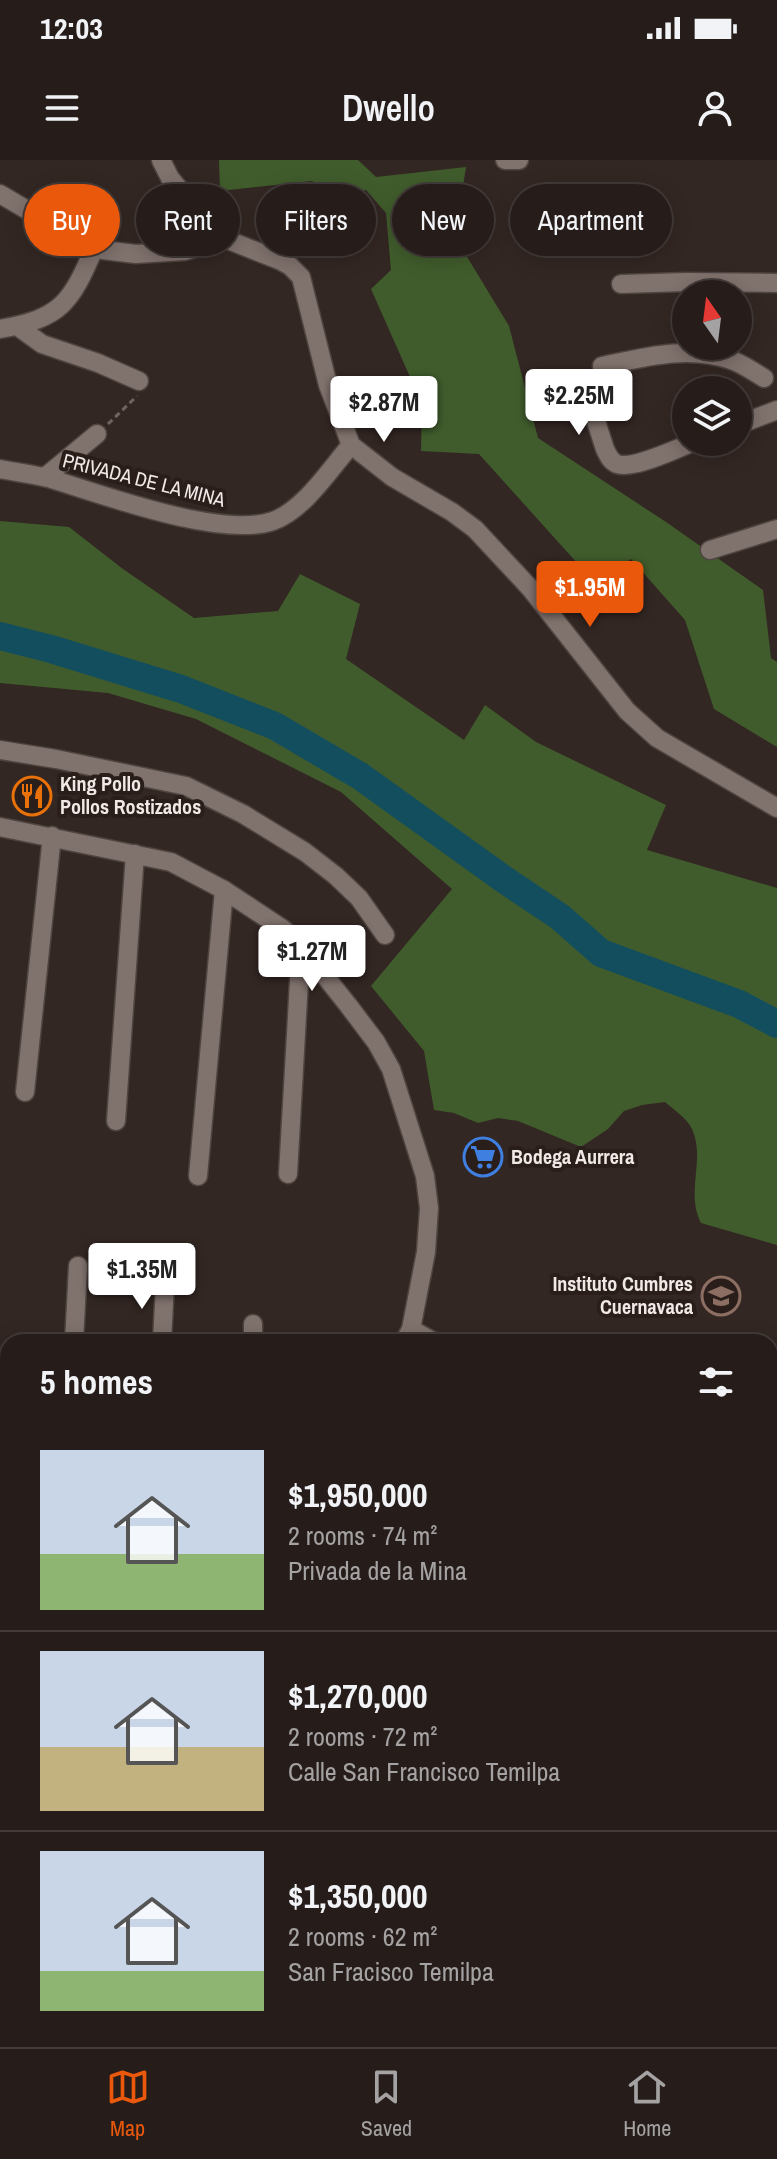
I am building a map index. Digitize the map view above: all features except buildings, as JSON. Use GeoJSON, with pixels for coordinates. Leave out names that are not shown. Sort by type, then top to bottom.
{"type":"FeatureCollection","features":[{"type":"Feature","properties":{"kind":"street"},"geometry":{"type":"LineString","coordinates":[[161,160],[175,184]]}},
{"type":"Feature","properties":{"kind":"street"},"geometry":{"type":"LineString","coordinates":[[505,160],[519,160]]}},
{"type":"Feature","properties":{"kind":"street"},"geometry":{"type":"LineString","coordinates":[[3,202],[24,213]]}},
{"type":"Feature","properties":{"kind":"street"},"geometry":{"type":"LineString","coordinates":[[240,245],[281,261],[301,277],[328,385],[351,445],[392,477],[475,529],[530,588],[627,711],[657,738],[777,808]]}},
{"type":"Feature","properties":{"kind":"street"},"geometry":{"type":"LineString","coordinates":[[8,328],[41,319],[66,302],[91,256]]}},
{"type":"Feature","properties":{"kind":"street"},"geometry":{"type":"LineString","coordinates":[[621,284],[777,283]]}},
{"type":"Feature","properties":{"kind":"street"},"geometry":{"type":"LineString","coordinates":[[8,328],[139,381]]}},
{"type":"Feature","properties":{"kind":"street"},"geometry":{"type":"LineString","coordinates":[[602,366],[654,355],[697,352],[733,361],[771,375],[777,410],[752,420]]}},
{"type":"Feature","properties":{"kind":"street"},"geometry":{"type":"LineString","coordinates":[[583,381],[605,449],[616,464],[644,461],[672,450]]}},
{"type":"Feature","properties":{"kind":"street"},"geometry":{"type":"LineString","coordinates":[[45,477],[97,434]]}},
{"type":"Feature","properties":{"kind":"street","name":"PRIVADA DE LA MINA"},"geometry":{"type":"LineString","coordinates":[[0,469],[45,477],[98,495],[193,519],[239,525],[274,521],[300,504],[351,445]]}},
{"type":"Feature","properties":{"kind":"street"},"geometry":{"type":"LineString","coordinates":[[710,550],[777,529]]}},
{"type":"Feature","properties":{"kind":"street"},"geometry":{"type":"LineString","coordinates":[[0,750],[186,786],[229,807],[305,852],[359,898],[385,935]]}},
{"type":"Feature","properties":{"kind":"street"},"geometry":{"type":"LineString","coordinates":[[0,827],[171,862],[224,890],[283,929],[301,946],[376,1042],[391,1069],[425,1176],[429,1208],[426,1252],[407,1334]]}},
{"type":"Feature","properties":{"kind":"street"},"geometry":{"type":"LineString","coordinates":[[25,1092],[52,836]]}},
{"type":"Feature","properties":{"kind":"street"},"geometry":{"type":"LineString","coordinates":[[116,1121],[135,854]]}},
{"type":"Feature","properties":{"kind":"street"},"geometry":{"type":"LineString","coordinates":[[198,1176],[224,890]]}},
{"type":"Feature","properties":{"kind":"street"},"geometry":{"type":"LineString","coordinates":[[288,1174],[301,946]]}},
{"type":"Feature","properties":{"kind":"street"},"geometry":{"type":"LineString","coordinates":[[74,1334],[78,1266]]}},
{"type":"Feature","properties":{"kind":"street"},"geometry":{"type":"LineString","coordinates":[[162,1334],[165,1283]]}},
{"type":"Feature","properties":{"kind":"path"},"geometry":{"type":"LineString","coordinates":[[97,434],[136,398],[140,390],[139,381]]}},
{"type":"Feature","properties":{"kind":"green space"},"geometry":{"type":"Polygon","coordinates":[[[219,160],[358,160],[376,177],[466,167],[463,184],[392,184],[392,256],[467,256],[509,326],[538,438],[763,590],[771,658],[777,662],[777,747],[714,709],[685,620],[631,559],[596,584],[479,454],[421,451],[422,404],[371,289],[391,270],[386,213],[376,202],[376,184],[317,184],[312,181],[256,184],[256,187],[240,189],[240,184],[220,184],[219,160]]]}},
{"type":"Feature","properties":{"kind":"green space"},"geometry":{"type":"Polygon","coordinates":[[[0,521],[69,527],[194,618],[278,611],[300,574],[360,604],[346,659],[464,740],[485,705],[536,742],[666,805],[647,850],[777,888],[777,1245],[701,1223],[695,1200],[696,1141],[687,1121],[665,1102],[624,1111],[608,1129],[581,1147],[518,1121],[498,1118],[478,1123],[454,1113],[434,1110],[424,1051],[371,986],[452,889],[341,792],[196,719],[108,693],[0,683],[0,521]]]}},
{"type":"Feature","properties":{"kind":"waterway"},"geometry":{"type":"LineString","coordinates":[[0,636],[181,689],[275,726],[360,776],[560,917],[601,953],[739,1004],[777,1024]]}},
{"type":"Feature","properties":{"kind":"place","name":"King Pollo Pollos Rostizados"},"geometry":{"type":"Point","coordinates":[32,796]}},
{"type":"Feature","properties":{"kind":"place","name":"Bodega Aurrera"},"geometry":{"type":"Point","coordinates":[483,1157]}},
{"type":"Feature","properties":{"kind":"place","name":"Instituto Cumbres Cuernavaca"},"geometry":{"type":"Point","coordinates":[721,1296]}}]}
